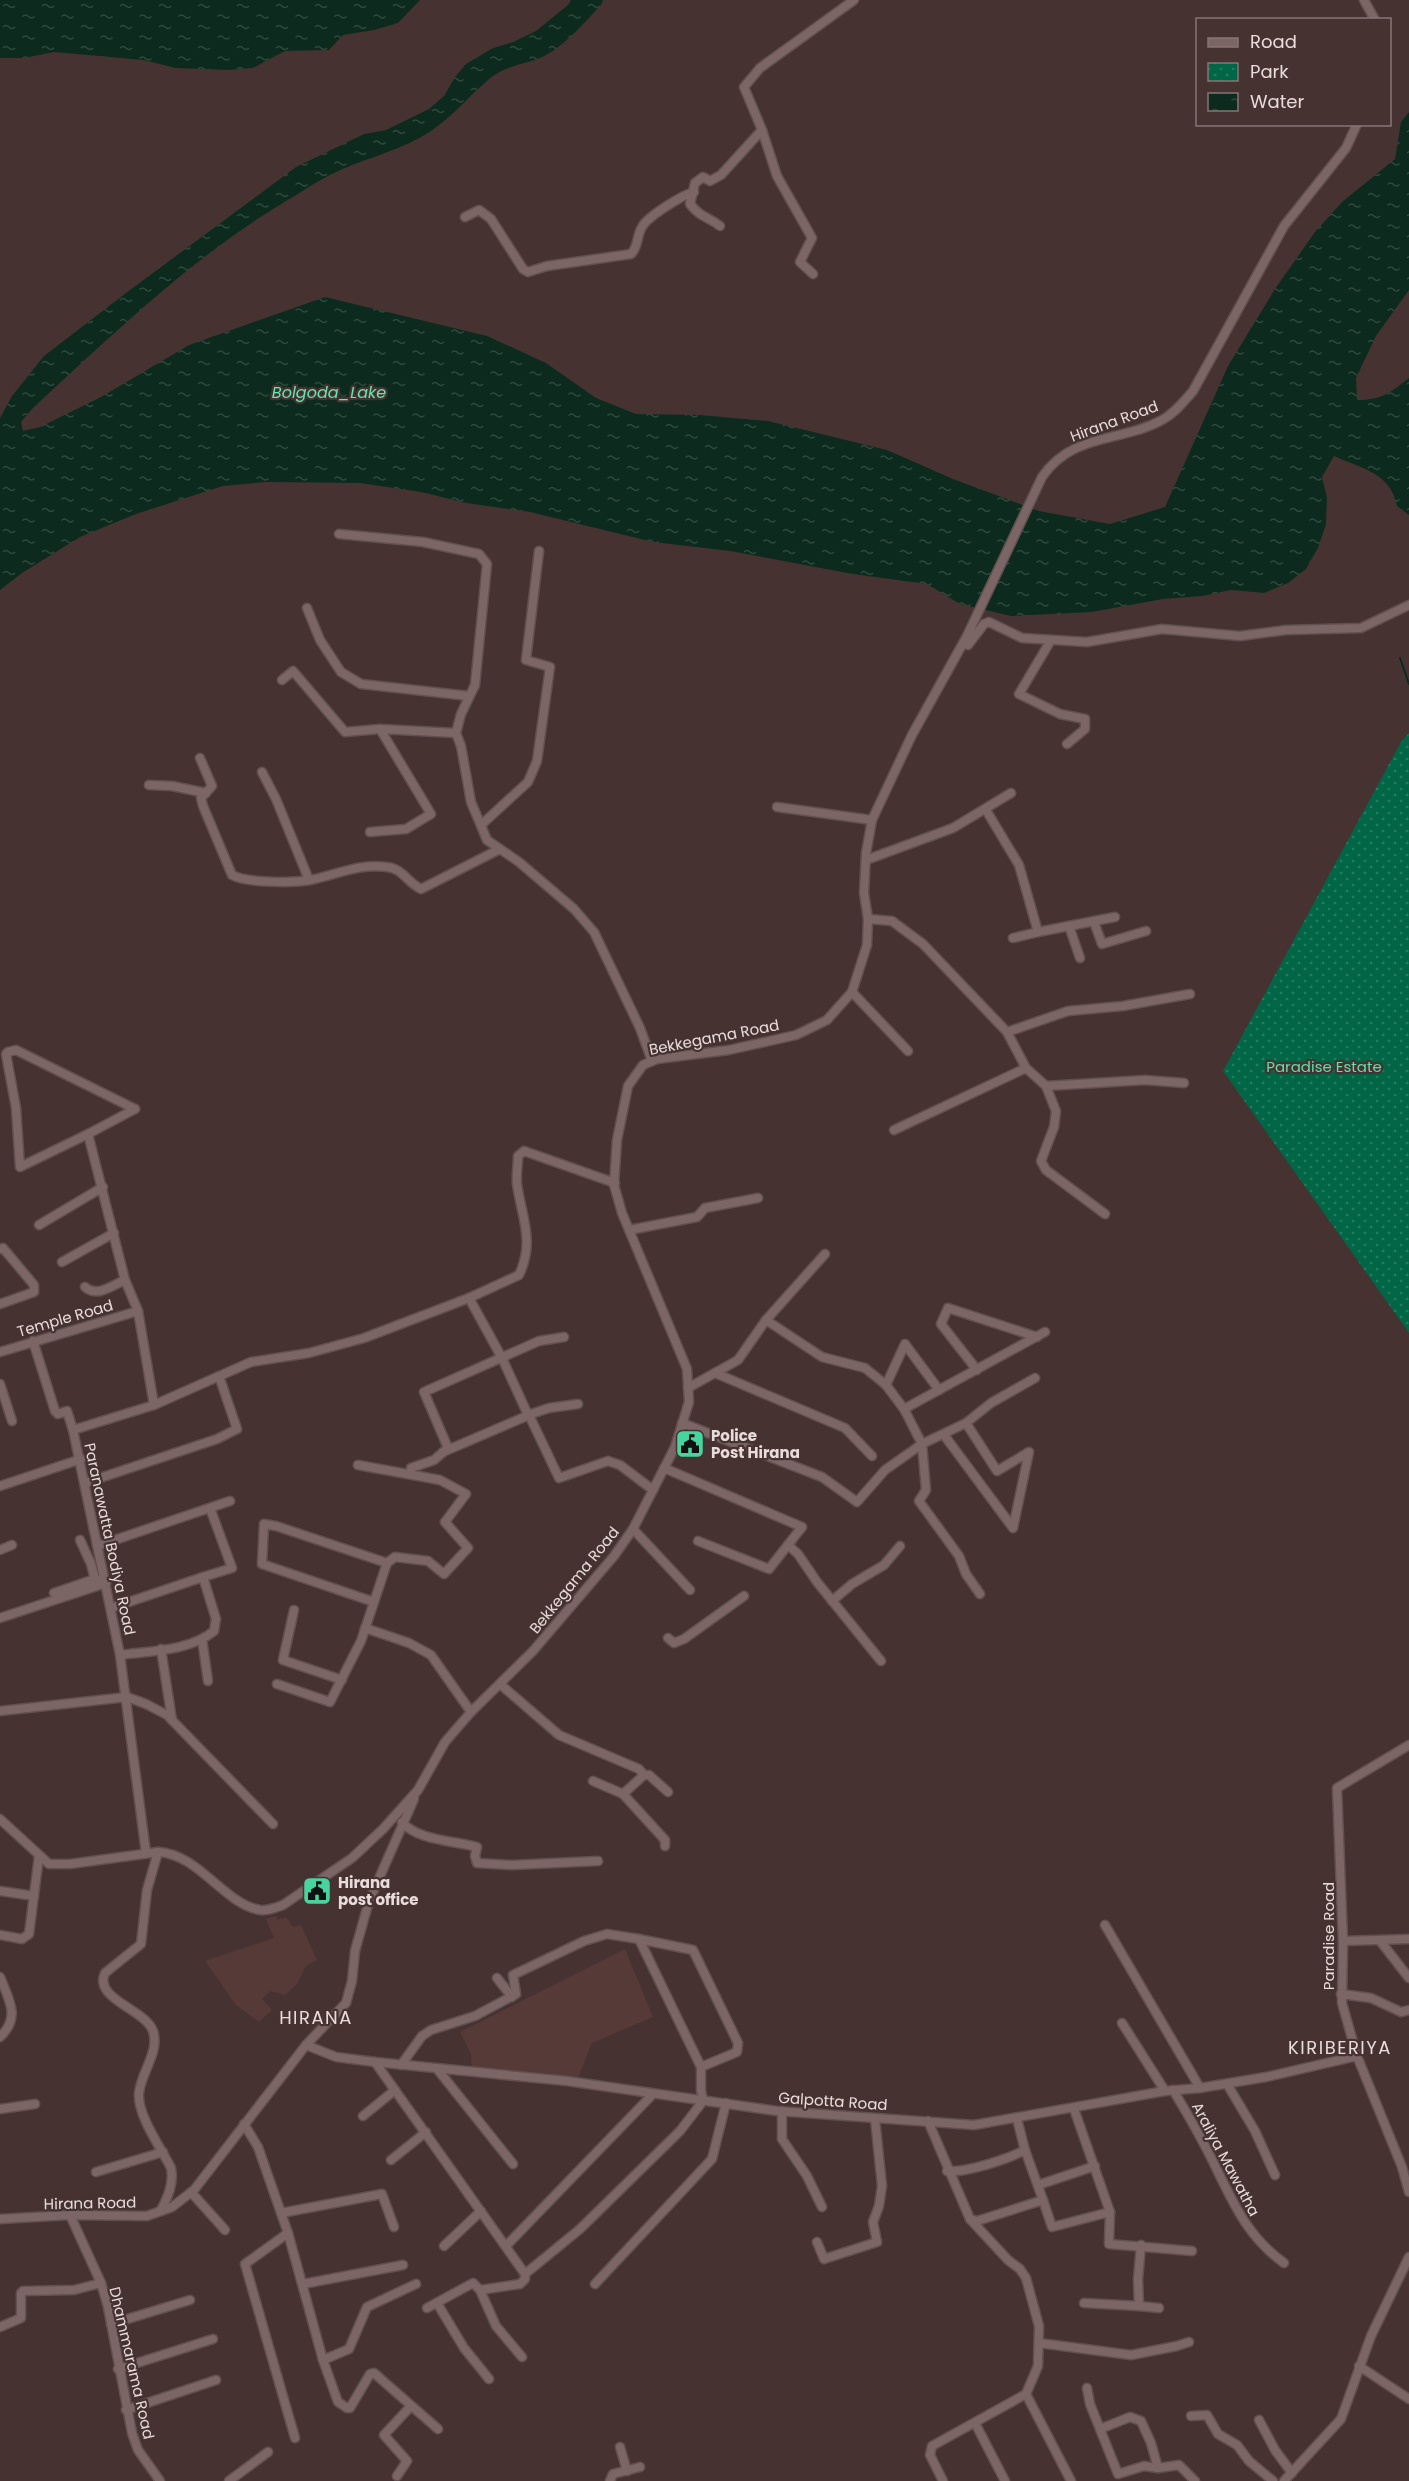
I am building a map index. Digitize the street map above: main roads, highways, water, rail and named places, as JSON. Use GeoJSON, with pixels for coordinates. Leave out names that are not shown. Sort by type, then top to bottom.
{"type":"FeatureCollection","features":[{"type":"Feature","properties":{"kind":"water"},"geometry":{"type":"Polygon","coordinates":[[[0,0],[420,0],[398,23],[343,35],[329,50],[285,51],[253,68],[228,70],[176,68],[143,60],[54,52],[24,58],[0,58],[0,0]]]}},
{"type":"Feature","properties":{"kind":"water","name":"Bolgoda_Lake"},"geometry":{"type":"Polygon","coordinates":[[[571,0],[603,0],[582,25],[555,49],[541,57],[499,72],[431,131],[410,143],[339,170],[322,179],[213,251],[151,301],[33,408],[21,422],[23,431],[40,427],[101,397],[189,345],[325,297],[487,336],[546,363],[596,398],[636,414],[700,415],[768,421],[887,450],[953,479],[1039,511],[1110,524],[1165,507],[1228,366],[1275,289],[1315,232],[1342,202],[1395,159],[1401,122],[1409,112],[1409,290],[1376,336],[1356,378],[1357,400],[1373,399],[1385,395],[1409,378],[1409,515],[1397,506],[1388,486],[1381,479],[1373,473],[1334,456],[1322,477],[1327,497],[1326,524],[1318,548],[1306,569],[1288,583],[1264,593],[1231,590],[1092,612],[1011,616],[960,604],[927,584],[853,574],[730,551],[653,542],[530,512],[466,503],[421,492],[360,483],[266,482],[223,486],[136,514],[80,537],[22,573],[0,590],[0,418],[12,396],[44,356],[296,167],[364,134],[386,130],[429,109],[444,96],[466,64],[493,48],[536,31],[571,0]]]}},
{"type":"Feature","properties":{"kind":"waterway"},"geometry":{"type":"LineString","coordinates":[[1400,658],[1409,684]]}},
{"type":"Feature","properties":{"kind":"place","name":"Police Post Hirana"},"geometry":{"type":"Point","coordinates":[690,1444]}},
{"type":"Feature","properties":{"kind":"place","name":"Hirana post office"},"geometry":{"type":"Point","coordinates":[317,1891]}},
{"type":"Feature","properties":{"kind":"district","name":"HIRANA"},"geometry":{"type":"Point","coordinates":[316,2017]}},
{"type":"Feature","properties":{"kind":"district","name":"KIRIBERIYA"},"geometry":{"type":"Point","coordinates":[1340,2047]}},
{"type":"Feature","properties":{"kind":"park label","name":"Paradise Estate"},"geometry":{"type":"Point","coordinates":[1324,1066]}}]}
